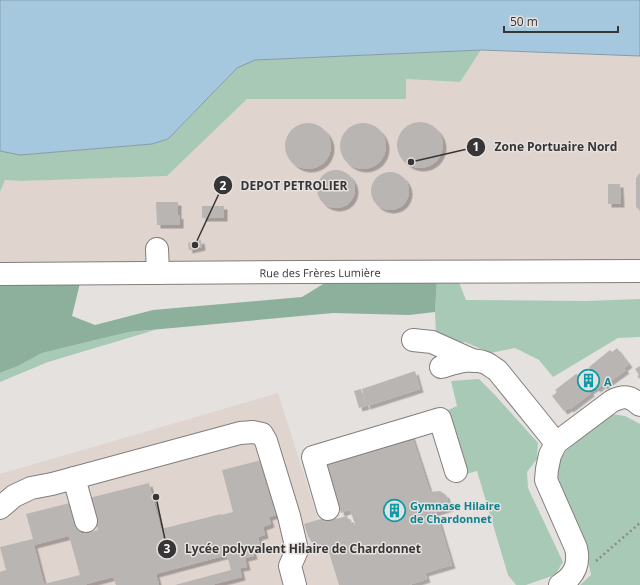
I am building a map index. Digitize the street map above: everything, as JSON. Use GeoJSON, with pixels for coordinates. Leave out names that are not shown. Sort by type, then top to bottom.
{"type":"FeatureCollection","features":[{"type":"Feature","properties":{"kind":"street"},"geometry":{"type":"LineString","coordinates":[[157,249],[158,273]]}},
{"type":"Feature","properties":{"kind":"street","name":"Rue des Frères Lumière"},"geometry":{"type":"LineString","coordinates":[[0,274],[640,271]]}},
{"type":"Feature","properties":{"kind":"street"},"geometry":{"type":"LineString","coordinates":[[413,340],[432,342],[474,361]]}},
{"type":"Feature","properties":{"kind":"street"},"geometry":{"type":"LineString","coordinates":[[440,367],[459,362],[474,361],[486,363],[497,370],[556,444]]}},
{"type":"Feature","properties":{"kind":"street"},"geometry":{"type":"LineString","coordinates":[[560,585],[570,577],[577,566],[578,557],[576,548],[546,480],[550,455],[556,444],[612,401],[620,397],[626,397],[640,405]]}},
{"type":"Feature","properties":{"kind":"street"},"geometry":{"type":"LineString","coordinates":[[328,509],[313,457],[321,454],[440,419],[456,471]]}},
{"type":"Feature","properties":{"kind":"street"},"geometry":{"type":"LineString","coordinates":[[0,508],[14,496],[31,488],[52,484],[240,433],[253,432],[262,434],[266,442],[289,516],[297,550],[290,566],[295,585]]}},
{"type":"Feature","properties":{"kind":"street"},"geometry":{"type":"LineString","coordinates":[[74,478],[86,521]]}},
{"type":"Feature","properties":{"kind":"path"},"geometry":{"type":"LineString","coordinates":[[596,562],[640,524]]}},
{"type":"Feature","properties":{"kind":"shaded area"},"geometry":{"type":"Polygon","coordinates":[[[481,50],[640,56],[640,279],[0,283],[0,192],[5,180],[21,181],[167,176],[247,99],[406,99],[406,79],[460,82],[481,50]]]}},
{"type":"Feature","properties":{"kind":"shaded area"},"geometry":{"type":"Polygon","coordinates":[[[278,393],[339,585],[0,585],[0,474],[278,393]]]}},
{"type":"Feature","properties":{"kind":"green space"},"geometry":{"type":"Polygon","coordinates":[[[481,50],[460,82],[406,79],[406,99],[247,99],[167,176],[21,181],[5,180],[0,192],[0,151],[20,155],[152,144],[168,139],[237,68],[255,60],[481,50]]]}},
{"type":"Feature","properties":{"kind":"green space"},"geometry":{"type":"Polygon","coordinates":[[[437,280],[458,280],[466,300],[586,301],[640,299],[640,337],[618,338],[553,377],[539,360],[515,348],[490,353],[465,342],[456,344],[436,335],[435,312],[437,280]]]}},
{"type":"Feature","properties":{"kind":"green space"},"geometry":{"type":"Polygon","coordinates":[[[437,280],[435,312],[409,315],[333,313],[129,332],[42,353],[18,366],[0,373],[0,283],[80,283],[72,316],[95,325],[153,310],[302,297],[328,281],[437,280]]]}},
{"type":"Feature","properties":{"kind":"green space"},"geometry":{"type":"Polygon","coordinates":[[[155,330],[48,362],[0,382],[0,373],[18,366],[42,353],[129,332],[155,330]]]}},
{"type":"Feature","properties":{"kind":"green space"},"geometry":{"type":"Polygon","coordinates":[[[479,379],[538,443],[537,459],[527,472],[528,488],[563,562],[555,575],[526,585],[516,585],[508,575],[477,471],[466,474],[446,411],[457,406],[451,381],[479,379]]]}},
{"type":"Feature","properties":{"kind":"green space"},"geometry":{"type":"Polygon","coordinates":[[[611,414],[625,416],[640,424],[640,585],[580,585],[591,575],[584,541],[557,480],[557,462],[567,450],[611,414]]]}},
{"type":"Feature","properties":{"kind":"water"},"geometry":{"type":"Polygon","coordinates":[[[0,0],[640,0],[640,56],[481,50],[255,60],[237,68],[168,139],[152,144],[20,155],[0,151],[0,0]]]}},
{"type":"Feature","properties":{"kind":"building"},"geometry":{"type":"Polygon","coordinates":[[[425,122],[429,123],[439,132],[442,136],[442,154],[433,164],[425,168],[415,168],[407,164],[398,154],[397,140],[401,132],[411,123],[425,122]]]}},
{"type":"Feature","properties":{"kind":"building"},"geometry":{"type":"Polygon","coordinates":[[[313,123],[317,124],[327,133],[330,137],[330,155],[321,165],[313,169],[303,169],[295,165],[286,155],[285,141],[289,133],[299,124],[313,123]]]}},
{"type":"Feature","properties":{"kind":"building"},"geometry":{"type":"Polygon","coordinates":[[[368,123],[372,124],[382,133],[385,137],[385,155],[376,165],[368,169],[358,169],[350,165],[341,155],[340,141],[344,133],[354,124],[368,123]]]}},
{"type":"Feature","properties":{"kind":"building"},"geometry":{"type":"Polygon","coordinates":[[[332,170],[340,170],[347,173],[352,178],[355,189],[352,200],[347,205],[340,208],[332,208],[325,205],[320,200],[317,193],[317,185],[320,178],[325,173],[332,170]]]}},
{"type":"Feature","properties":{"kind":"building"},"geometry":{"type":"Polygon","coordinates":[[[386,172],[394,172],[401,175],[406,180],[409,191],[406,202],[401,207],[394,210],[386,210],[379,207],[374,202],[371,195],[371,187],[374,180],[379,175],[386,172]]]}},
{"type":"Feature","properties":{"kind":"building"},"geometry":{"type":"Polygon","coordinates":[[[640,173],[640,210],[636,207],[636,178],[640,173]]]}},
{"type":"Feature","properties":{"kind":"building"},"geometry":{"type":"Polygon","coordinates":[[[608,184],[620,184],[621,204],[608,204],[608,184]]]}},
{"type":"Feature","properties":{"kind":"building"},"geometry":{"type":"Polygon","coordinates":[[[156,202],[178,202],[178,216],[180,215],[180,225],[157,225],[156,202]]]}},
{"type":"Feature","properties":{"kind":"building"},"geometry":{"type":"Polygon","coordinates":[[[202,206],[224,206],[224,218],[202,218],[202,206]]]}},
{"type":"Feature","properties":{"kind":"building"},"geometry":{"type":"Polygon","coordinates":[[[201,240],[202,247],[189,250],[188,243],[201,240]]]}},
{"type":"Feature","properties":{"kind":"building","name":"A"},"geometry":{"type":"Polygon","coordinates":[[[617,348],[629,364],[624,368],[626,370],[604,386],[603,384],[597,389],[596,387],[590,391],[591,393],[570,409],[569,408],[564,411],[552,396],[557,392],[555,390],[576,374],[578,375],[583,371],[585,373],[590,369],[589,367],[610,350],[612,352],[617,348]]]}},
{"type":"Feature","properties":{"kind":"building"},"geometry":{"type":"Polygon","coordinates":[[[640,366],[640,379],[637,376],[639,375],[635,369],[640,366]]]}},
{"type":"Feature","properties":{"kind":"building"},"geometry":{"type":"Polygon","coordinates":[[[415,371],[420,389],[367,406],[362,389],[415,371]]]}},
{"type":"Feature","properties":{"kind":"building"},"geometry":{"type":"Polygon","coordinates":[[[361,389],[366,406],[359,408],[354,391],[361,389]]]}},
{"type":"Feature","properties":{"kind":"building","name":"Gymnase Hilaire de Chardonnet"},"geometry":{"type":"Polygon","coordinates":[[[411,434],[430,492],[440,491],[446,495],[450,508],[436,512],[452,565],[425,573],[427,579],[409,585],[339,585],[326,543],[317,545],[312,543],[304,524],[334,515],[336,519],[347,516],[352,525],[355,524],[350,510],[341,513],[325,462],[411,434]]]}},
{"type":"Feature","properties":{"kind":"building"},"geometry":{"type":"Polygon","coordinates":[[[262,460],[276,515],[269,517],[271,524],[263,527],[265,535],[258,537],[260,545],[252,547],[254,556],[245,558],[247,567],[240,568],[242,577],[211,585],[175,585],[231,570],[227,555],[156,574],[159,585],[116,585],[113,577],[83,585],[0,585],[0,572],[6,570],[0,547],[33,539],[26,514],[74,502],[82,534],[86,533],[85,531],[90,530],[91,532],[98,530],[89,498],[149,483],[161,529],[233,512],[222,470],[262,460]],[[69,536],[34,545],[44,584],[80,575],[69,536]]]}},
{"type":"Feature","properties":{"kind":"place","name":"Zone Portuaire Nord"},"geometry":{"type":"Point","coordinates":[411,162]}},
{"type":"Feature","properties":{"kind":"place","name":"DEPOT PETROLIER"},"geometry":{"type":"Point","coordinates":[195,245]}},
{"type":"Feature","properties":{"kind":"place","name":"A"},"geometry":{"type":"Point","coordinates":[589,381]}},
{"type":"Feature","properties":{"kind":"place","name":"Lycée polyvalent Hilaire de Chardonnet"},"geometry":{"type":"Point","coordinates":[156,497]}},
{"type":"Feature","properties":{"kind":"place","name":"Gymnase Hilaire de Chardonnet"},"geometry":{"type":"Point","coordinates":[395,511]}}]}
